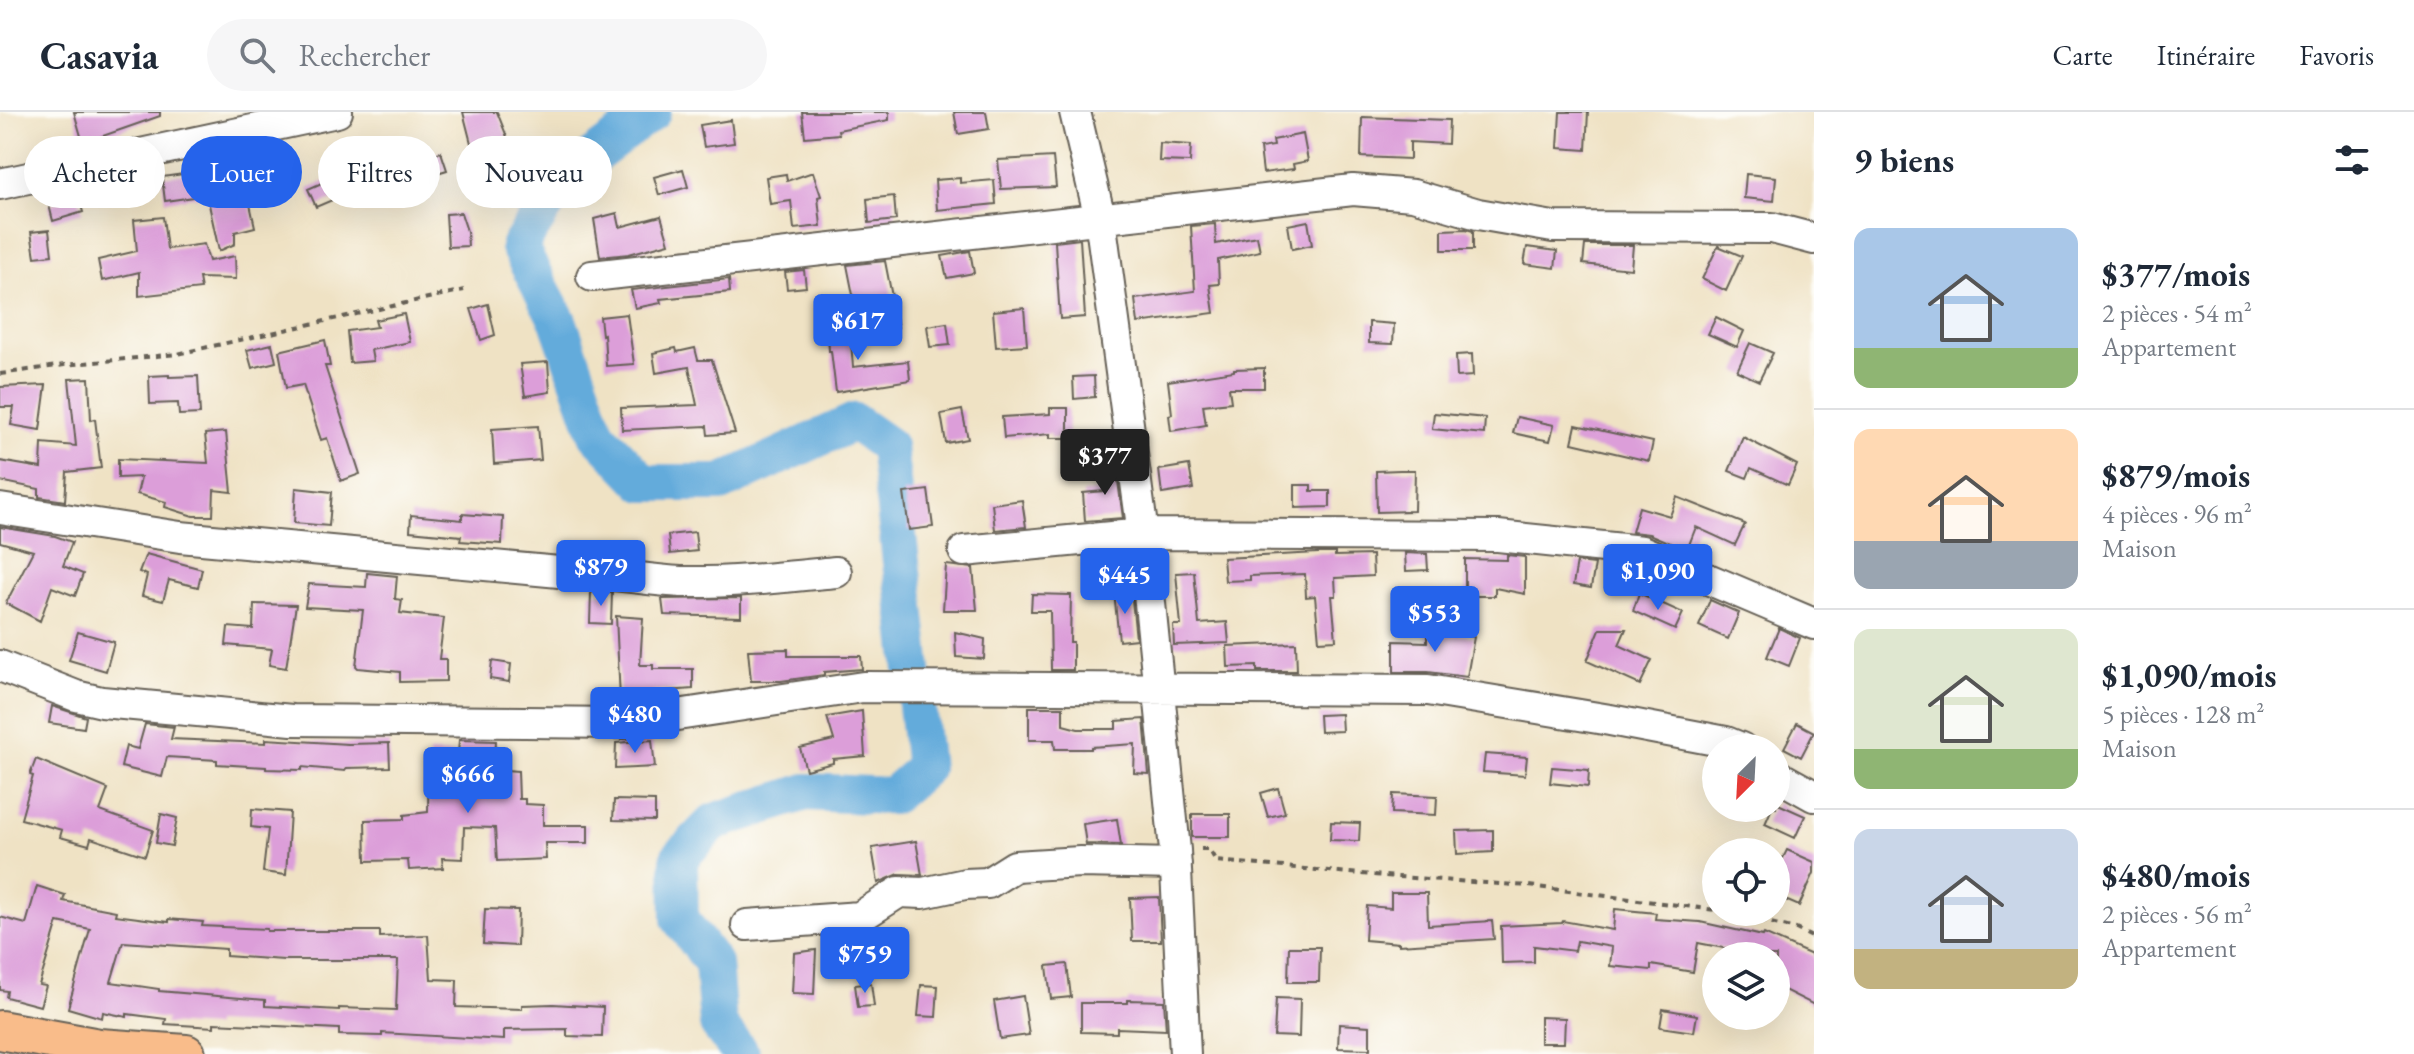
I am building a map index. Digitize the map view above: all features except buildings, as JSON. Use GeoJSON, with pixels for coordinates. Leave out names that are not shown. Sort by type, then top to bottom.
{"type":"FeatureCollection","features":[{"type":"Feature","properties":{"kind":"main road"},"geometry":{"type":"LineString","coordinates":[[0,1030],[99,1048],[186,1054]]}},
{"type":"Feature","properties":{"kind":"street"},"geometry":{"type":"LineString","coordinates":[[0,184],[337,112]]}},
{"type":"Feature","properties":{"kind":"street"},"geometry":{"type":"LineString","coordinates":[[1075,112],[1100,218],[1143,534],[1175,857],[1185,1054]]}},
{"type":"Feature","properties":{"kind":"street"},"geometry":{"type":"LineString","coordinates":[[592,276],[1353,190],[1413,195],[1478,214],[1553,227],[1772,228],[1814,239]]}},
{"type":"Feature","properties":{"kind":"street"},"geometry":{"type":"LineString","coordinates":[[0,509],[180,537],[570,573],[614,573],[645,580],[725,580],[836,572]]}},
{"type":"Feature","properties":{"kind":"street"},"geometry":{"type":"LineString","coordinates":[[964,551],[1143,534],[1498,536],[1642,551],[1814,624]]}},
{"type":"Feature","properties":{"kind":"street"},"geometry":{"type":"LineString","coordinates":[[0,666],[76,696],[102,702],[292,720],[624,723],[863,687],[939,685],[1160,690],[1428,690],[1702,737]]}},
{"type":"Feature","properties":{"kind":"street"},"geometry":{"type":"LineString","coordinates":[[1790,783],[1814,796]]}},
{"type":"Feature","properties":{"kind":"street"},"geometry":{"type":"LineString","coordinates":[[747,925],[860,917],[899,892],[923,893],[988,883],[1015,866],[1175,857]]}},
{"type":"Feature","properties":{"kind":"path"},"geometry":{"type":"LineString","coordinates":[[0,374],[177,354],[464,290]]}},
{"type":"Feature","properties":{"kind":"path"},"geometry":{"type":"LineString","coordinates":[[1175,857],[1209,849],[1216,861],[1529,886],[1702,908]]}},
{"type":"Feature","properties":{"kind":"path"},"geometry":{"type":"LineString","coordinates":[[1783,926],[1814,938]]}},
{"type":"Feature","properties":{"kind":"waterway"},"geometry":{"type":"LineString","coordinates":[[652,112],[563,179],[519,247],[558,321],[597,434],[644,483],[721,483],[854,422],[888,446],[924,768],[892,796],[806,792],[714,822],[679,858],[680,919],[713,963],[718,1024],[741,1054]]}}]}
